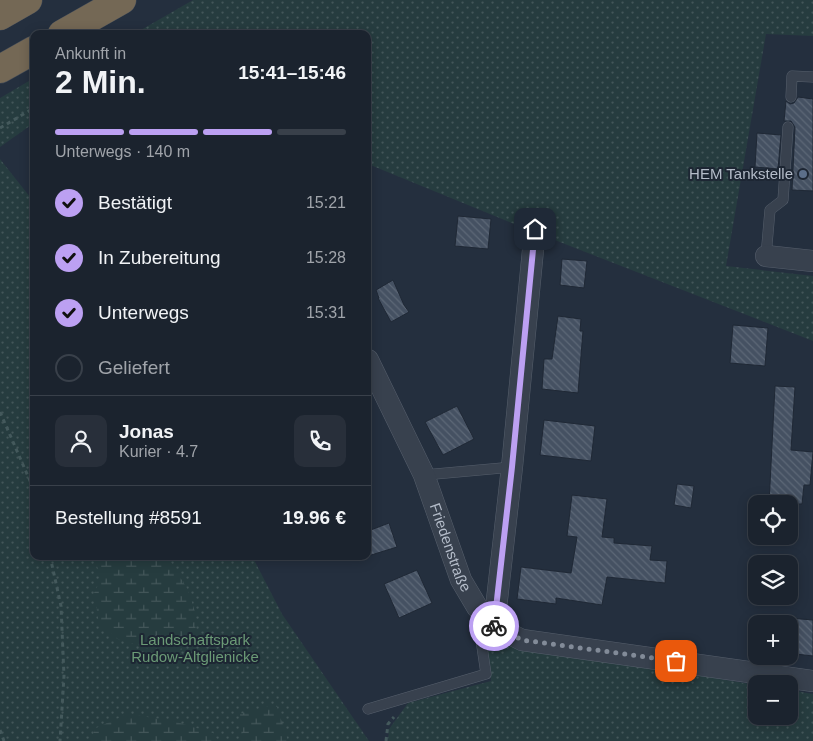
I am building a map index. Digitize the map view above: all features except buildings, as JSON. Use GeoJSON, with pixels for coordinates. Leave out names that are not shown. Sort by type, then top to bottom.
{"type":"FeatureCollection","features":[{"type":"Feature","properties":{"kind":"highway"},"geometry":{"type":"LineString","coordinates":[[0,16],[28,0]]}},
{"type":"Feature","properties":{"kind":"highway"},"geometry":{"type":"LineString","coordinates":[[69,30],[122,0]]}},
{"type":"Feature","properties":{"kind":"highway"},"geometry":{"type":"LineString","coordinates":[[0,69],[30,52]]}},
{"type":"Feature","properties":{"kind":"street"},"geometry":{"type":"LineString","coordinates":[[494,626],[512,467],[535,229]]}},
{"type":"Feature","properties":{"kind":"street"},"geometry":{"type":"LineString","coordinates":[[766,256],[813,261]]}},
{"type":"Feature","properties":{"kind":"street","name":"Friedenstraße"},"geometry":{"type":"LineString","coordinates":[[371,366],[424,475],[461,580],[477,607],[494,626],[522,640],[813,681]]}},
{"type":"Feature","properties":{"kind":"lane"},"geometry":{"type":"LineString","coordinates":[[790,97],[792,76],[813,77]]}},
{"type":"Feature","properties":{"kind":"lane"},"geometry":{"type":"LineString","coordinates":[[766,256],[770,210],[783,200],[788,127]]}},
{"type":"Feature","properties":{"kind":"lane"},"geometry":{"type":"LineString","coordinates":[[424,475],[512,467]]}},
{"type":"Feature","properties":{"kind":"lane"},"geometry":{"type":"LineString","coordinates":[[368,709],[486,674],[481,640],[494,626]]}},
{"type":"Feature","properties":{"kind":"path"},"geometry":{"type":"LineString","coordinates":[[0,128],[30,110]]}},
{"type":"Feature","properties":{"kind":"path"},"geometry":{"type":"LineString","coordinates":[[0,412],[30,481]]}},
{"type":"Feature","properties":{"kind":"path"},"geometry":{"type":"LineString","coordinates":[[51,560],[61,606],[64,676],[60,741]]}},
{"type":"Feature","properties":{"kind":"path"},"geometry":{"type":"LineString","coordinates":[[0,730],[4,741]]}},
{"type":"Feature","properties":{"kind":"green space"},"geometry":{"type":"Polygon","coordinates":[[[193,0],[813,0],[813,36],[766,34],[726,266],[813,276],[813,341],[547,237],[549,230],[521,221],[519,226],[371,165],[371,30],[141,30],[193,0]]]}},
{"type":"Feature","properties":{"kind":"green space"},"geometry":{"type":"Polygon","coordinates":[[[30,80],[30,126],[0,147],[0,98],[30,80]]]}},
{"type":"Feature","properties":{"kind":"green space","name":"Landschaftspark Rudow-Altglienicke"},"geometry":{"type":"Polygon","coordinates":[[[0,159],[30,197],[30,560],[254,560],[282,614],[369,741],[0,741],[0,159]]]}},
{"type":"Feature","properties":{"kind":"green space"},"geometry":{"type":"Polygon","coordinates":[[[95,560],[169,560],[188,590],[196,615],[195,639],[181,650],[158,656],[145,647],[119,640],[99,623],[94,593],[101,579],[95,560]]]}},
{"type":"Feature","properties":{"kind":"green space"},"geometry":{"type":"Polygon","coordinates":[[[505,642],[748,684],[748,725],[798,725],[798,692],[813,694],[813,741],[388,741],[389,729],[408,703],[491,681],[488,652],[494,644],[505,642]]]}},
{"type":"Feature","properties":{"kind":"green space"},"geometry":{"type":"Polygon","coordinates":[[[276,704],[288,741],[243,741],[240,714],[276,704]]]}},
{"type":"Feature","properties":{"kind":"green space"},"geometry":{"type":"Polygon","coordinates":[[[128,714],[173,721],[213,733],[218,741],[90,741],[96,728],[128,714]]]}},
{"type":"Feature","properties":{"kind":"way so far"},"geometry":{"type":"LineString","coordinates":[[494,626],[522,640],[676,661]]}},
{"type":"Feature","properties":{"kind":"place","name":"HEM Tankstelle"},"geometry":{"type":"Point","coordinates":[803,174]}},
{"type":"Feature","properties":{"kind":"route"},"geometry":{"type":"LineString","coordinates":[[494,626],[512,467],[535,229]]}}]}
